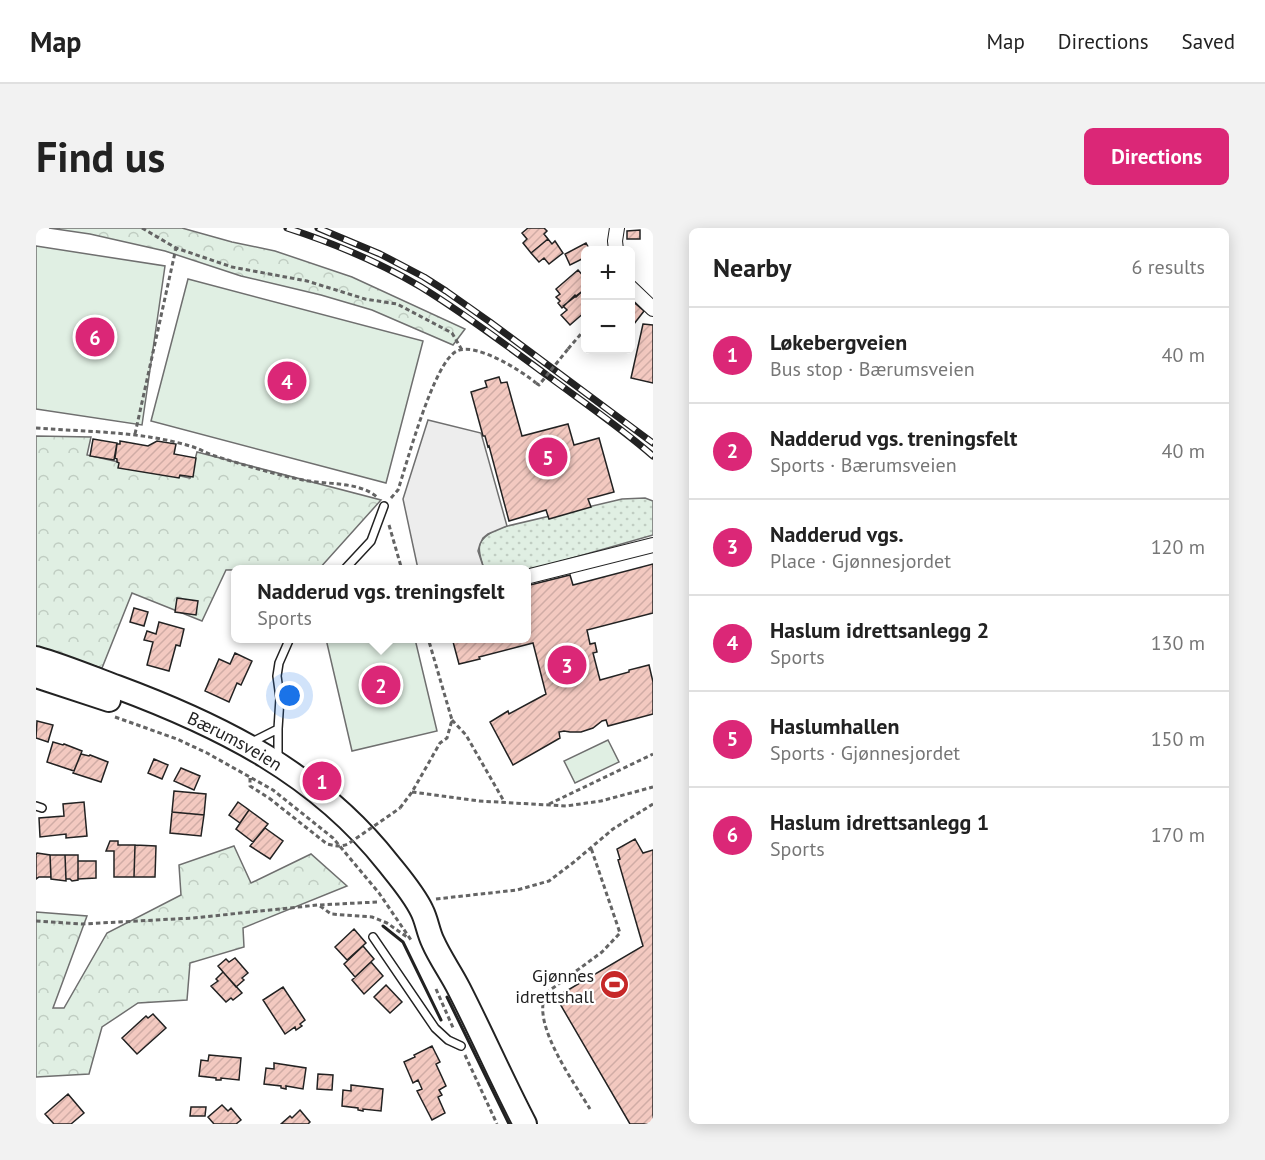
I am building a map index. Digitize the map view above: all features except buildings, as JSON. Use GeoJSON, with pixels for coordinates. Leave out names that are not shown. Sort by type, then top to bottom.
{"type":"FeatureCollection","features":[{"type":"Feature","properties":{"kind":"main road","name":"Bærumsveien"},"geometry":{"type":"LineString","coordinates":[[36,658],[199,720],[248,745],[278,764],[329,802],[369,840],[403,882],[422,911],[419,943]]}},
{"type":"Feature","properties":{"kind":"main road","name":"Bærumsveien"},"geometry":{"type":"LineString","coordinates":[[36,676],[135,708],[195,732],[233,750],[266,770],[321,811],[372,862],[413,921],[419,943],[458,987],[525,1124]]}},
{"type":"Feature","properties":{"kind":"street"},"geometry":{"type":"LineString","coordinates":[[616,246],[617,228]]}},
{"type":"Feature","properties":{"kind":"street"},"geometry":{"type":"LineString","coordinates":[[635,292],[653,309]]}},
{"type":"Feature","properties":{"kind":"street"},"geometry":{"type":"LineString","coordinates":[[531,576],[653,545]]}},
{"type":"Feature","properties":{"kind":"lane"},"geometry":{"type":"LineString","coordinates":[[349,565],[371,541],[384,506]]}},
{"type":"Feature","properties":{"kind":"lane"},"geometry":{"type":"LineString","coordinates":[[278,764],[279,663],[288,643]]}},
{"type":"Feature","properties":{"kind":"lane"},"geometry":{"type":"LineString","coordinates":[[248,745],[278,729]]}},
{"type":"Feature","properties":{"kind":"lane"},"geometry":{"type":"LineString","coordinates":[[374,937],[435,1028],[448,1040],[461,1046]]}},
{"type":"Feature","properties":{"kind":"path"},"geometry":{"type":"LineString","coordinates":[[142,228],[176,248],[232,267],[308,281],[364,299],[397,304],[452,333],[462,350]]}},
{"type":"Feature","properties":{"kind":"path"},"geometry":{"type":"LineString","coordinates":[[135,434],[176,248]]}},
{"type":"Feature","properties":{"kind":"path"},"geometry":{"type":"LineString","coordinates":[[384,506],[398,490],[432,387],[447,360],[456,351],[472,350],[485,353],[528,376],[539,385],[581,333]]}},
{"type":"Feature","properties":{"kind":"path"},"geometry":{"type":"LineString","coordinates":[[36,428],[135,434],[190,446],[212,455],[284,476],[354,487],[372,493],[384,506],[401,565]]}},
{"type":"Feature","properties":{"kind":"path"},"geometry":{"type":"LineString","coordinates":[[429,643],[452,720],[466,735],[505,803]]}},
{"type":"Feature","properties":{"kind":"path"},"geometry":{"type":"LineString","coordinates":[[250,778],[250,786],[269,798],[327,844],[343,846],[400,808],[412,792],[440,743],[447,738],[452,720]]}},
{"type":"Feature","properties":{"kind":"path"},"geometry":{"type":"LineString","coordinates":[[177,739],[273,790],[333,838],[419,943]]}},
{"type":"Feature","properties":{"kind":"path"},"geometry":{"type":"LineString","coordinates":[[548,804],[653,754]]}},
{"type":"Feature","properties":{"kind":"path"},"geometry":{"type":"LineString","coordinates":[[412,792],[505,803],[566,806],[601,801],[653,787]]}},
{"type":"Feature","properties":{"kind":"path"},"geometry":{"type":"LineString","coordinates":[[436,899],[517,890],[549,880],[614,829],[653,804]]}},
{"type":"Feature","properties":{"kind":"path"},"geometry":{"type":"LineString","coordinates":[[590,1109],[552,1046],[544,1020],[544,999],[549,991],[602,952],[620,933],[591,848]]}},
{"type":"Feature","properties":{"kind":"path"},"geometry":{"type":"LineString","coordinates":[[36,921],[93,924],[233,915],[318,905],[377,902]]}},
{"type":"Feature","properties":{"kind":"path"},"geometry":{"type":"LineString","coordinates":[[318,905],[331,914],[372,917],[387,923],[419,943]]}},
{"type":"Feature","properties":{"kind":"path"},"geometry":{"type":"LineString","coordinates":[[435,988],[497,1124]]}},
{"type":"Feature","properties":{"kind":"green space"},"geometry":{"type":"Polygon","coordinates":[[[49,228],[182,228],[275,251],[352,277],[465,329],[453,345],[372,310],[321,295],[241,276],[165,251],[90,234],[49,228]]]}},
{"type":"Feature","properties":{"kind":"green space"},"geometry":{"type":"Polygon","coordinates":[[[36,246],[165,266],[142,425],[36,409],[36,246]]]}},
{"type":"Feature","properties":{"kind":"green space"},"geometry":{"type":"Polygon","coordinates":[[[188,279],[423,341],[386,483],[151,421],[188,279]]]}},
{"type":"Feature","properties":{"kind":"green space"},"geometry":{"type":"Polygon","coordinates":[[[36,436],[91,437],[87,455],[190,478],[197,452],[381,500],[323,565],[231,565],[231,570],[226,570],[202,621],[132,593],[102,668],[36,649],[36,436]]]}},
{"type":"Feature","properties":{"kind":"green space"},"geometry":{"type":"Polygon","coordinates":[[[645,498],[653,501],[653,535],[531,570],[531,565],[483,565],[480,544],[486,536],[499,528],[622,499],[645,498]]]}},
{"type":"Feature","properties":{"kind":"green space"},"geometry":{"type":"Polygon","coordinates":[[[327,643],[416,643],[437,731],[352,751],[327,643]]]}},
{"type":"Feature","properties":{"kind":"green space"},"geometry":{"type":"Polygon","coordinates":[[[608,740],[619,762],[575,783],[564,761],[608,740]]]}},
{"type":"Feature","properties":{"kind":"green space"},"geometry":{"type":"Polygon","coordinates":[[[234,846],[251,883],[311,854],[347,886],[243,928],[244,947],[190,963],[187,1000],[138,1003],[102,1027],[89,1074],[36,1077],[36,912],[87,916],[53,1008],[64,1008],[107,933],[181,895],[179,865],[234,846]]]}},
{"type":"Feature","properties":{"kind":"shaded area"},"geometry":{"type":"Polygon","coordinates":[[[428,420],[481,433],[507,526],[483,538],[478,551],[483,565],[417,565],[403,499],[428,420]]]}},
{"type":"Feature","properties":{"kind":"railway"},"geometry":{"type":"LineString","coordinates":[[287,228],[356,254],[421,287],[501,341],[653,456]]}},
{"type":"Feature","properties":{"kind":"railway"},"geometry":{"type":"LineString","coordinates":[[318,228],[380,254],[446,291],[653,443]]}},
{"type":"Feature","properties":{"kind":"wall"},"geometry":{"type":"LineString","coordinates":[[383,926],[403,942],[441,1020]]}},
{"type":"Feature","properties":{"kind":"wall"},"geometry":{"type":"LineString","coordinates":[[447,997],[509,1124]]}},
{"type":"Feature","properties":{"kind":"place","name":"Haslum idrettsanlegg 1"},"geometry":{"type":"Point","coordinates":[95,337]}},
{"type":"Feature","properties":{"kind":"place","name":"Haslum idrettsanlegg 2"},"geometry":{"type":"Point","coordinates":[287,381]}},
{"type":"Feature","properties":{"kind":"place","name":"Haslumhallen"},"geometry":{"type":"Point","coordinates":[548,457]}},
{"type":"Feature","properties":{"kind":"place","name":"Nadderud vgs."},"geometry":{"type":"Point","coordinates":[567,665]}},
{"type":"Feature","properties":{"kind":"place","name":"Nadderud vgs. treningsfelt"},"geometry":{"type":"Point","coordinates":[381,685]}},
{"type":"Feature","properties":{"kind":"place","name":"Løkebergveien"},"geometry":{"type":"Point","coordinates":[322,781]}},
{"type":"Feature","properties":{"kind":"place","name":"Gjønnes idrettshall"},"geometry":{"type":"Point","coordinates":[615,985]}}]}
